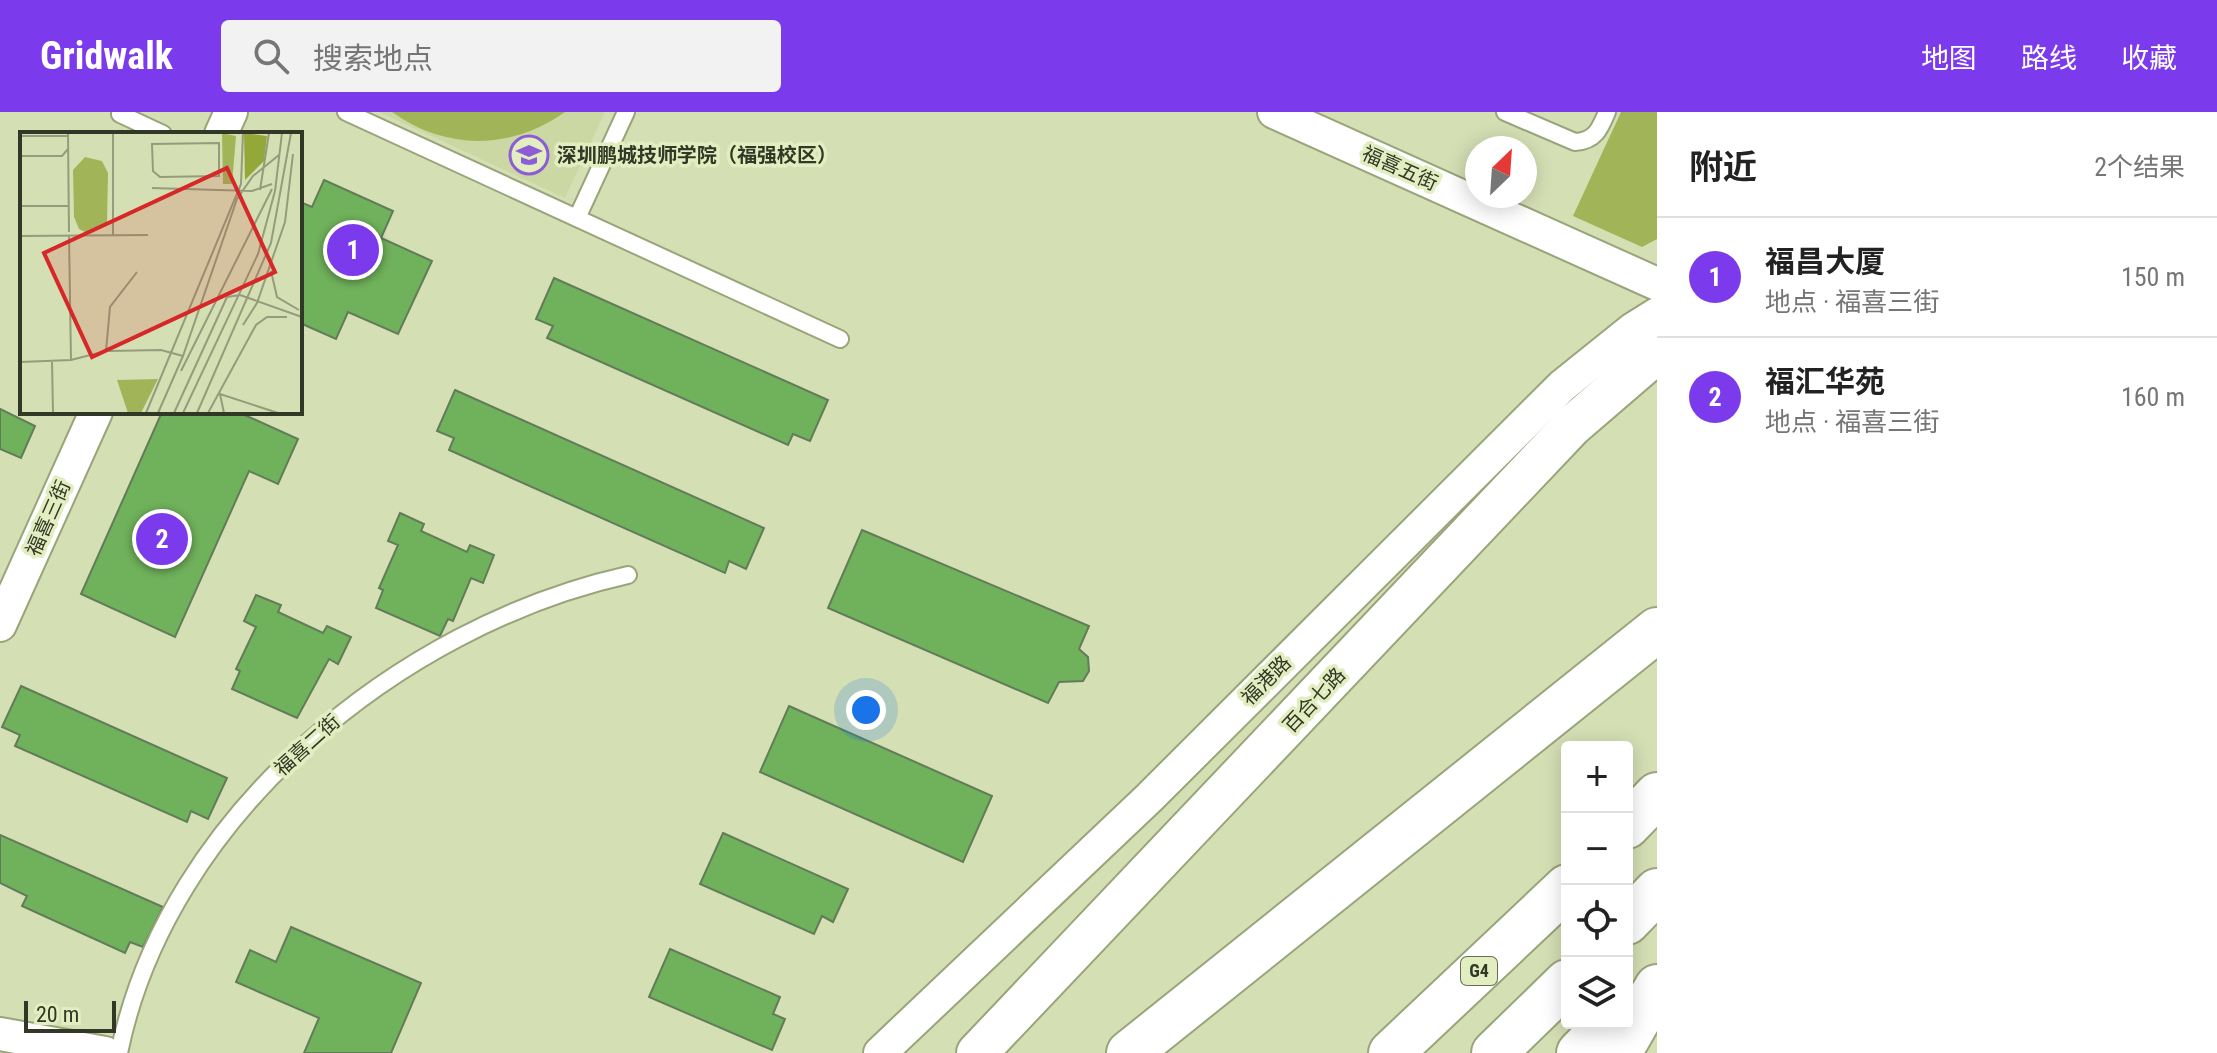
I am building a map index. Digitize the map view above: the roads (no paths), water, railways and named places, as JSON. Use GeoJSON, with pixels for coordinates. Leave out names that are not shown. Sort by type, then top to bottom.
{"type":"FeatureCollection","features":[{"type":"Feature","properties":{"kind":"main road"},"geometry":{"type":"LineString","coordinates":[[1129,1053],[1657,630]]}},
{"type":"Feature","properties":{"kind":"main road"},"geometry":{"type":"LineString","coordinates":[[1633,820],[1657,795]]}},
{"type":"Feature","properties":{"kind":"main road"},"geometry":{"type":"LineString","coordinates":[[1633,916],[1657,891]]}},
{"type":"Feature","properties":{"kind":"main road","name":"G4"},"geometry":{"type":"LineString","coordinates":[[1391,1053],[1561,893]]}},
{"type":"Feature","properties":{"kind":"main road"},"geometry":{"type":"LineString","coordinates":[[1633,997],[1657,972]]}},
{"type":"Feature","properties":{"kind":"main road"},"geometry":{"type":"LineString","coordinates":[[1619,1053],[1657,987]]}},
{"type":"Feature","properties":{"kind":"main road"},"geometry":{"type":"LineString","coordinates":[[1494,1053],[1561,988]]}},
{"type":"Feature","properties":{"kind":"main road"},"geometry":{"type":"LineString","coordinates":[[1579,1053],[1602,1029]]}},
{"type":"Feature","properties":{"kind":"street"},"geometry":{"type":"LineString","coordinates":[[222,132],[231,112]]}},
{"type":"Feature","properties":{"kind":"street","name":"福喜五街"},"geometry":{"type":"LineString","coordinates":[[1274,112],[1657,284]]}},
{"type":"Feature","properties":{"kind":"street","name":"福港路"},"geometry":{"type":"LineString","coordinates":[[880,1053],[1149,798],[1562,386],[1633,329],[1657,314]]}},
{"type":"Feature","properties":{"kind":"street","name":"百合七路"},"geometry":{"type":"LineString","coordinates":[[977,1053],[1572,426],[1657,353]]}},
{"type":"Feature","properties":{"kind":"street","name":"福喜三街"},"geometry":{"type":"LineString","coordinates":[[0,625],[95,414]]}},
{"type":"Feature","properties":{"kind":"street"},"geometry":{"type":"LineString","coordinates":[[0,1034],[105,1053]]}},
{"type":"Feature","properties":{"kind":"lane"},"geometry":{"type":"LineString","coordinates":[[346,112],[840,339]]}},
{"type":"Feature","properties":{"kind":"lane"},"geometry":{"type":"LineString","coordinates":[[577,218],[626,112]]}},
{"type":"Feature","properties":{"kind":"lane"},"geometry":{"type":"LineString","coordinates":[[1505,112],[1575,142],[1587,142],[1598,133],[1607,112]]}},
{"type":"Feature","properties":{"kind":"lane"},"geometry":{"type":"LineString","coordinates":[[120,114],[159,132]]}},
{"type":"Feature","properties":{"kind":"lane","name":"福喜二街"},"geometry":{"type":"LineString","coordinates":[[119,1053],[141,972],[178,898],[263,787],[309,740],[397,674],[478,629],[591,583],[628,575]]}},
{"type":"Feature","properties":{"kind":"place","name":"深圳鹏城技师学院（福强校区）"},"geometry":{"type":"Point","coordinates":[529,155]}},
{"type":"Feature","properties":{"kind":"place","name":"福昌大厦"},"geometry":{"type":"Point","coordinates":[353,250]}},
{"type":"Feature","properties":{"kind":"place","name":"福汇华苑"},"geometry":{"type":"Point","coordinates":[162,539]}}]}
